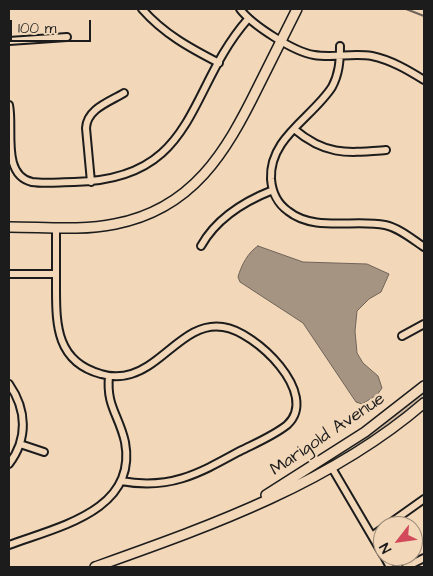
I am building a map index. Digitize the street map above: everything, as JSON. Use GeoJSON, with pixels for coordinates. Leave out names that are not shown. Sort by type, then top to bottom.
{"type":"FeatureCollection","features":[{"type":"Feature","properties":{"kind":"main road"},"geometry":{"type":"LineString","coordinates":[[9,227],[92,227],[122,223],[160,208],[183,193],[209,170],[226,148],[297,9]]}},
{"type":"Feature","properties":{"kind":"main road","name":"Marigold Avenue"},"geometry":{"type":"LineString","coordinates":[[247,507],[366,432],[424,386]]}},
{"type":"Feature","properties":{"kind":"main road","name":"Marigold Avenue"},"geometry":{"type":"LineString","coordinates":[[95,567],[165,542],[288,490],[332,468],[374,443],[424,403]]}},
{"type":"Feature","properties":{"kind":"street"},"geometry":{"type":"LineString","coordinates":[[142,9],[160,28],[181,43],[219,63]]}},
{"type":"Feature","properties":{"kind":"street"},"geometry":{"type":"LineString","coordinates":[[240,9],[248,19],[282,40],[315,55],[357,54],[385,60],[424,80]]}},
{"type":"Feature","properties":{"kind":"street"},"geometry":{"type":"LineString","coordinates":[[9,105],[12,126],[11,160],[20,176],[35,182],[91,182],[128,172],[148,163],[165,150],[186,125],[235,34],[248,19]]}},
{"type":"Feature","properties":{"kind":"street"},"geometry":{"type":"LineString","coordinates":[[9,40],[67,37]]}},
{"type":"Feature","properties":{"kind":"street"},"geometry":{"type":"LineString","coordinates":[[340,46],[339,68],[331,87],[278,147],[273,159],[271,175],[273,190],[283,207],[303,219],[318,222],[383,224],[396,229],[424,247]]}},
{"type":"Feature","properties":{"kind":"street"},"geometry":{"type":"LineString","coordinates":[[91,182],[86,128],[87,120],[93,112],[124,93]]}},
{"type":"Feature","properties":{"kind":"street"},"geometry":{"type":"LineString","coordinates":[[294,130],[311,143],[331,151],[386,150]]}},
{"type":"Feature","properties":{"kind":"street"},"geometry":{"type":"LineString","coordinates":[[201,246],[212,229],[233,212],[250,199],[273,190]]}},
{"type":"Feature","properties":{"kind":"street"},"geometry":{"type":"LineString","coordinates":[[56,228],[57,325],[62,342],[72,358],[82,366],[109,376],[127,375],[142,370],[198,330],[209,327],[225,327],[245,336],[274,361],[294,386],[298,399],[296,412],[287,426],[194,475],[176,482],[155,485],[121,481]]}},
{"type":"Feature","properties":{"kind":"street"},"geometry":{"type":"LineString","coordinates":[[9,274],[56,274]]}},
{"type":"Feature","properties":{"kind":"street"},"geometry":{"type":"LineString","coordinates":[[402,336],[424,324]]}},
{"type":"Feature","properties":{"kind":"street"},"geometry":{"type":"LineString","coordinates":[[9,545],[96,511],[110,497],[121,481],[126,464],[126,448],[109,401],[109,376]]}},
{"type":"Feature","properties":{"kind":"street"},"geometry":{"type":"LineString","coordinates":[[9,384],[16,395],[22,415],[20,444],[9,464]]}},
{"type":"Feature","properties":{"kind":"street"},"geometry":{"type":"LineString","coordinates":[[20,444],[44,452]]}},
{"type":"Feature","properties":{"kind":"street"},"geometry":{"type":"LineString","coordinates":[[332,468],[372,536]]}},
{"type":"Feature","properties":{"kind":"street"},"geometry":{"type":"LineString","coordinates":[[400,516],[424,499]]}},
{"type":"Feature","properties":{"kind":"street"},"geometry":{"type":"LineString","coordinates":[[406,567],[424,558]]}},
{"type":"Feature","properties":{"kind":"shaded area"},"geometry":{"type":"Polygon","coordinates":[[[258,246],[303,262],[367,264],[389,274],[381,292],[369,299],[357,311],[355,331],[357,353],[363,363],[378,376],[382,388],[377,395],[362,404],[356,402],[303,323],[240,282],[238,277],[243,264],[251,252],[258,246]]]}},
{"type":"Feature","properties":{"kind":"shaded area"},"geometry":{"type":"Polygon","coordinates":[[[424,390],[424,399],[413,409],[330,466],[287,486],[424,390]]]}},
{"type":"Feature","properties":{"kind":"waterway"},"geometry":{"type":"LineString","coordinates":[[406,9],[424,16]]}}]}
